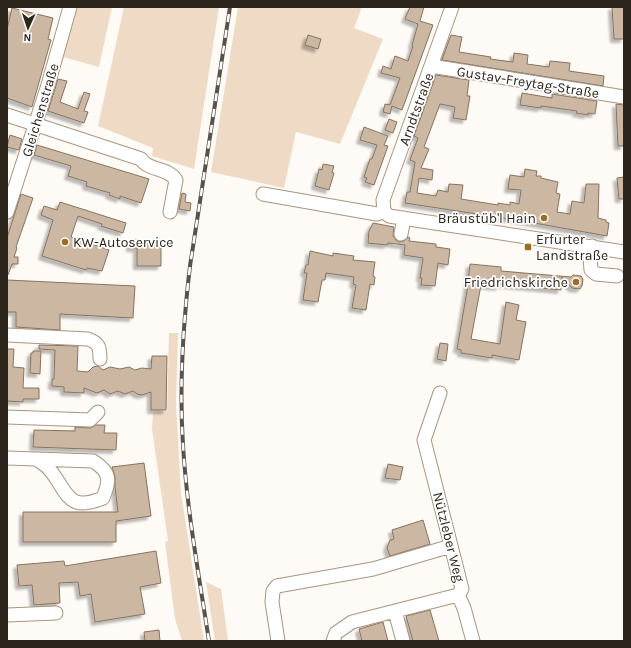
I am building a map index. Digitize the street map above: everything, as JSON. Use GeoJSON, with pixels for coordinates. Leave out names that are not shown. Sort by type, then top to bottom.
{"type":"FeatureCollection","features":[{"type":"Feature","properties":{"kind":"street","name":"Gleichenstraße"},"geometry":{"type":"LineString","coordinates":[[7,212],[55,62],[70,7]]}},
{"type":"Feature","properties":{"kind":"street","name":"Arndtstraße"},"geometry":{"type":"LineString","coordinates":[[384,211],[384,200],[452,7]]}},
{"type":"Feature","properties":{"kind":"street","name":"Gustav-Freytag-Straße"},"geometry":{"type":"LineString","coordinates":[[431,66],[624,97]]}},
{"type":"Feature","properties":{"kind":"street"},"geometry":{"type":"LineString","coordinates":[[7,115],[141,159],[144,164],[174,177],[176,180],[176,186],[170,212]]}},
{"type":"Feature","properties":{"kind":"street"},"geometry":{"type":"LineString","coordinates":[[263,194],[377,214],[384,211],[389,216],[624,252]]}},
{"type":"Feature","properties":{"kind":"street"},"geometry":{"type":"LineString","coordinates":[[401,234],[404,218]]}},
{"type":"Feature","properties":{"kind":"street"},"geometry":{"type":"LineString","coordinates":[[592,246],[590,257],[591,270],[596,274],[617,276]]}},
{"type":"Feature","properties":{"kind":"street"},"geometry":{"type":"LineString","coordinates":[[7,335],[88,338],[96,342],[100,350],[100,359]]}},
{"type":"Feature","properties":{"kind":"street","name":"Nützleber Weg"},"geometry":{"type":"LineString","coordinates":[[333,641],[336,633],[352,622],[458,595],[462,589],[424,440],[440,393]]}},
{"type":"Feature","properties":{"kind":"street"},"geometry":{"type":"LineString","coordinates":[[7,416],[90,420],[98,412]]}},
{"type":"Feature","properties":{"kind":"street"},"geometry":{"type":"LineString","coordinates":[[7,458],[93,462],[101,466],[107,475],[108,486],[103,498],[90,504],[76,502],[66,495],[50,469],[38,460]]}},
{"type":"Feature","properties":{"kind":"street"},"geometry":{"type":"LineString","coordinates":[[278,641],[272,602],[273,591],[277,586],[373,569],[451,546]]}},
{"type":"Feature","properties":{"kind":"street"},"geometry":{"type":"LineString","coordinates":[[458,595],[464,608],[473,641]]}},
{"type":"Feature","properties":{"kind":"street"},"geometry":{"type":"LineString","coordinates":[[395,611],[403,641]]}},
{"type":"Feature","properties":{"kind":"street"},"geometry":{"type":"LineString","coordinates":[[7,615],[56,614]]}},
{"type":"Feature","properties":{"kind":"shaded area"},"geometry":{"type":"Polygon","coordinates":[[[74,7],[112,7],[99,67],[63,57],[74,7]]]}},
{"type":"Feature","properties":{"kind":"shaded area"},"geometry":{"type":"Polygon","coordinates":[[[124,7],[219,7],[194,169],[152,156],[153,148],[98,126],[124,7]]]}},
{"type":"Feature","properties":{"kind":"shaded area"},"geometry":{"type":"Polygon","coordinates":[[[238,7],[362,7],[354,28],[383,39],[340,144],[296,132],[284,188],[211,172],[238,7]]]}},
{"type":"Feature","properties":{"kind":"shaded area"},"geometry":{"type":"Polygon","coordinates":[[[169,333],[178,333],[176,404],[181,493],[204,641],[182,641],[175,619],[165,542],[168,541],[152,429],[153,412],[167,411],[169,333]]]}},
{"type":"Feature","properties":{"kind":"shaded area"},"geometry":{"type":"Polygon","coordinates":[[[206,582],[221,589],[228,641],[215,641],[206,582]]]}},
{"type":"Feature","properties":{"kind":"building"},"geometry":{"type":"Polygon","coordinates":[[[410,7],[424,7],[420,21],[433,25],[402,110],[392,106],[390,114],[383,112],[385,104],[390,105],[400,78],[381,73],[383,66],[391,69],[395,56],[408,61],[418,24],[405,19],[410,7]]]}},
{"type":"Feature","properties":{"kind":"building"},"geometry":{"type":"Polygon","coordinates":[[[612,7],[624,7],[624,39],[614,39],[612,7]]]}},
{"type":"Feature","properties":{"kind":"building"},"geometry":{"type":"Polygon","coordinates":[[[12,8],[53,18],[48,39],[51,40],[32,107],[7,98],[7,29],[12,8]]]}},
{"type":"Feature","properties":{"kind":"building"},"geometry":{"type":"Polygon","coordinates":[[[308,35],[321,39],[318,49],[305,45],[308,35]]]}},
{"type":"Feature","properties":{"kind":"building"},"geometry":{"type":"Polygon","coordinates":[[[451,35],[462,37],[459,52],[491,57],[490,59],[513,62],[514,53],[528,55],[527,64],[549,67],[550,61],[570,63],[569,71],[604,76],[603,86],[442,60],[451,35]]]}},
{"type":"Feature","properties":{"kind":"building"},"geometry":{"type":"Polygon","coordinates":[[[436,75],[469,80],[467,96],[470,96],[466,120],[453,118],[455,107],[440,104],[424,147],[429,149],[421,168],[433,170],[432,180],[419,178],[417,193],[436,196],[438,190],[448,192],[449,184],[463,185],[461,199],[498,205],[498,203],[510,205],[510,202],[519,204],[521,190],[508,189],[510,175],[524,177],[525,169],[537,171],[536,176],[541,176],[541,178],[558,182],[556,193],[560,194],[557,212],[570,214],[572,201],[584,203],[586,184],[599,184],[598,218],[606,220],[606,222],[609,223],[607,236],[523,221],[405,203],[407,192],[410,192],[415,162],[410,160],[418,138],[414,136],[436,75]]]}},
{"type":"Feature","properties":{"kind":"building"},"geometry":{"type":"Polygon","coordinates":[[[58,79],[67,81],[60,102],[78,109],[84,92],[90,94],[84,111],[88,112],[84,123],[48,111],[58,79]]]}},
{"type":"Feature","properties":{"kind":"building"},"geometry":{"type":"Polygon","coordinates":[[[522,93],[552,98],[552,94],[597,101],[595,114],[588,113],[588,115],[576,113],[577,111],[541,106],[541,108],[520,105],[522,93]]]}},
{"type":"Feature","properties":{"kind":"building"},"geometry":{"type":"Polygon","coordinates":[[[616,104],[624,105],[624,146],[618,146],[616,104]]]}},
{"type":"Feature","properties":{"kind":"building"},"geometry":{"type":"Polygon","coordinates":[[[389,119],[397,122],[393,133],[385,130],[389,119]]]}},
{"type":"Feature","properties":{"kind":"building"},"geometry":{"type":"Polygon","coordinates":[[[364,127],[388,136],[384,145],[388,146],[374,185],[365,182],[367,178],[364,177],[370,159],[372,159],[377,145],[360,140],[364,127]]]}},
{"type":"Feature","properties":{"kind":"building"},"geometry":{"type":"Polygon","coordinates":[[[10,135],[22,139],[19,150],[7,147],[10,135]]]}},
{"type":"Feature","properties":{"kind":"building"},"geometry":{"type":"Polygon","coordinates":[[[37,145],[149,179],[141,203],[120,196],[120,199],[109,195],[110,193],[86,186],[87,182],[68,176],[71,166],[34,155],[37,145]]]}},
{"type":"Feature","properties":{"kind":"building"},"geometry":{"type":"Polygon","coordinates":[[[323,164],[334,166],[332,172],[334,173],[329,190],[315,186],[319,169],[322,170],[323,164]]]}},
{"type":"Feature","properties":{"kind":"building"},"geometry":{"type":"Polygon","coordinates":[[[624,177],[624,199],[619,199],[617,178],[624,177]]]}},
{"type":"Feature","properties":{"kind":"building"},"geometry":{"type":"Polygon","coordinates":[[[182,193],[186,194],[185,202],[191,203],[190,211],[179,209],[182,193]]]}},
{"type":"Feature","properties":{"kind":"building"},"geometry":{"type":"Polygon","coordinates":[[[21,194],[33,198],[16,247],[14,257],[18,257],[18,264],[12,264],[7,275],[7,238],[21,194]]]}},
{"type":"Feature","properties":{"kind":"building","name":"KW-Autoservice"},"geometry":{"type":"Polygon","coordinates":[[[60,202],[126,223],[123,233],[101,226],[102,224],[78,216],[71,237],[109,250],[102,271],[87,268],[86,270],[42,256],[53,220],[41,215],[44,206],[57,210],[60,202]]]}},
{"type":"Feature","properties":{"kind":"building"},"geometry":{"type":"Polygon","coordinates":[[[373,223],[394,227],[393,236],[399,242],[404,241],[408,237],[410,238],[409,241],[436,244],[436,247],[450,249],[448,265],[438,263],[435,286],[421,285],[422,278],[420,278],[423,258],[404,255],[405,245],[368,243],[369,231],[373,223]]]}},
{"type":"Feature","properties":{"kind":"building"},"geometry":{"type":"Polygon","coordinates":[[[130,240],[137,240],[137,243],[161,243],[161,266],[137,266],[137,248],[130,248],[130,240]]]}},
{"type":"Feature","properties":{"kind":"building"},"geometry":{"type":"Polygon","coordinates":[[[310,251],[333,256],[333,253],[354,256],[353,260],[375,262],[373,276],[375,277],[374,285],[370,284],[366,310],[352,308],[356,285],[353,284],[354,277],[326,273],[325,280],[322,280],[318,302],[303,300],[307,273],[304,273],[306,265],[308,265],[310,251]]]}},
{"type":"Feature","properties":{"kind":"building"},"geometry":{"type":"Polygon","coordinates":[[[470,264],[501,267],[501,271],[571,277],[573,275],[581,276],[583,279],[582,286],[580,289],[572,288],[562,277],[561,290],[499,284],[499,287],[481,285],[471,339],[500,344],[506,302],[519,305],[516,320],[526,322],[519,360],[492,355],[492,358],[461,353],[461,350],[457,349],[470,264]]]}},
{"type":"Feature","properties":{"kind":"building"},"geometry":{"type":"Polygon","coordinates":[[[7,280],[135,286],[133,318],[60,314],[60,330],[16,327],[16,312],[7,312],[7,280]]]}},
{"type":"Feature","properties":{"kind":"building"},"geometry":{"type":"Polygon","coordinates":[[[440,343],[448,344],[446,361],[437,359],[440,343]]]}},
{"type":"Feature","properties":{"kind":"building"},"geometry":{"type":"Polygon","coordinates":[[[39,345],[78,346],[77,371],[88,372],[93,367],[98,366],[103,370],[110,367],[120,369],[129,367],[135,370],[142,368],[151,369],[152,356],[167,356],[166,410],[151,410],[151,392],[142,395],[133,391],[125,394],[118,391],[110,394],[104,390],[97,393],[84,388],[84,393],[64,392],[64,387],[52,386],[52,379],[54,379],[55,350],[39,349],[39,345]]]}},
{"type":"Feature","properties":{"kind":"building"},"geometry":{"type":"Polygon","coordinates":[[[7,349],[14,349],[13,367],[24,368],[23,388],[39,388],[39,399],[23,399],[23,402],[7,401],[7,349]]]}},
{"type":"Feature","properties":{"kind":"building"},"geometry":{"type":"Polygon","coordinates":[[[33,351],[41,351],[40,374],[30,373],[31,353],[33,353],[33,351]]]}},
{"type":"Feature","properties":{"kind":"building"},"geometry":{"type":"Polygon","coordinates":[[[96,425],[105,425],[104,433],[117,433],[116,450],[33,447],[34,430],[75,431],[75,427],[90,428],[96,425]]]}},
{"type":"Feature","properties":{"kind":"building"},"geometry":{"type":"Polygon","coordinates":[[[144,463],[151,516],[116,521],[116,542],[23,542],[23,512],[118,512],[115,477],[112,467],[144,463]]]}},
{"type":"Feature","properties":{"kind":"building"},"geometry":{"type":"Polygon","coordinates":[[[388,464],[403,467],[400,480],[385,478],[388,464]]]}},
{"type":"Feature","properties":{"kind":"building"},"geometry":{"type":"Polygon","coordinates":[[[423,520],[430,544],[390,556],[387,548],[390,540],[394,539],[392,530],[423,520]]]}},
{"type":"Feature","properties":{"kind":"building"},"geometry":{"type":"Polygon","coordinates":[[[156,551],[161,583],[140,587],[145,614],[95,622],[91,594],[80,596],[78,582],[59,583],[60,603],[34,605],[32,585],[19,586],[17,565],[64,561],[65,566],[156,551]]]}},
{"type":"Feature","properties":{"kind":"building"},"geometry":{"type":"Polygon","coordinates":[[[430,610],[439,641],[413,641],[406,616],[430,610]]]}},
{"type":"Feature","properties":{"kind":"building"},"geometry":{"type":"Polygon","coordinates":[[[383,622],[388,641],[362,641],[359,629],[383,622]]]}},
{"type":"Feature","properties":{"kind":"building"},"geometry":{"type":"Polygon","coordinates":[[[159,630],[160,641],[145,641],[144,632],[159,630]]]}},
{"type":"Feature","properties":{"kind":"railway"},"geometry":{"type":"LineString","coordinates":[[209,641],[187,494],[181,400],[185,310],[190,266],[230,7]]}},
{"type":"Feature","properties":{"kind":"place","name":"Bräustüb'l Hain"},"geometry":{"type":"Point","coordinates":[544,218]}},
{"type":"Feature","properties":{"kind":"place","name":"KW-Autoservice"},"geometry":{"type":"Point","coordinates":[65,242]}},
{"type":"Feature","properties":{"kind":"place","name":"Erfurter Landstraße"},"geometry":{"type":"Point","coordinates":[528,247]}},
{"type":"Feature","properties":{"kind":"place","name":"Friedrichskirche"},"geometry":{"type":"Point","coordinates":[576,282]}}]}
